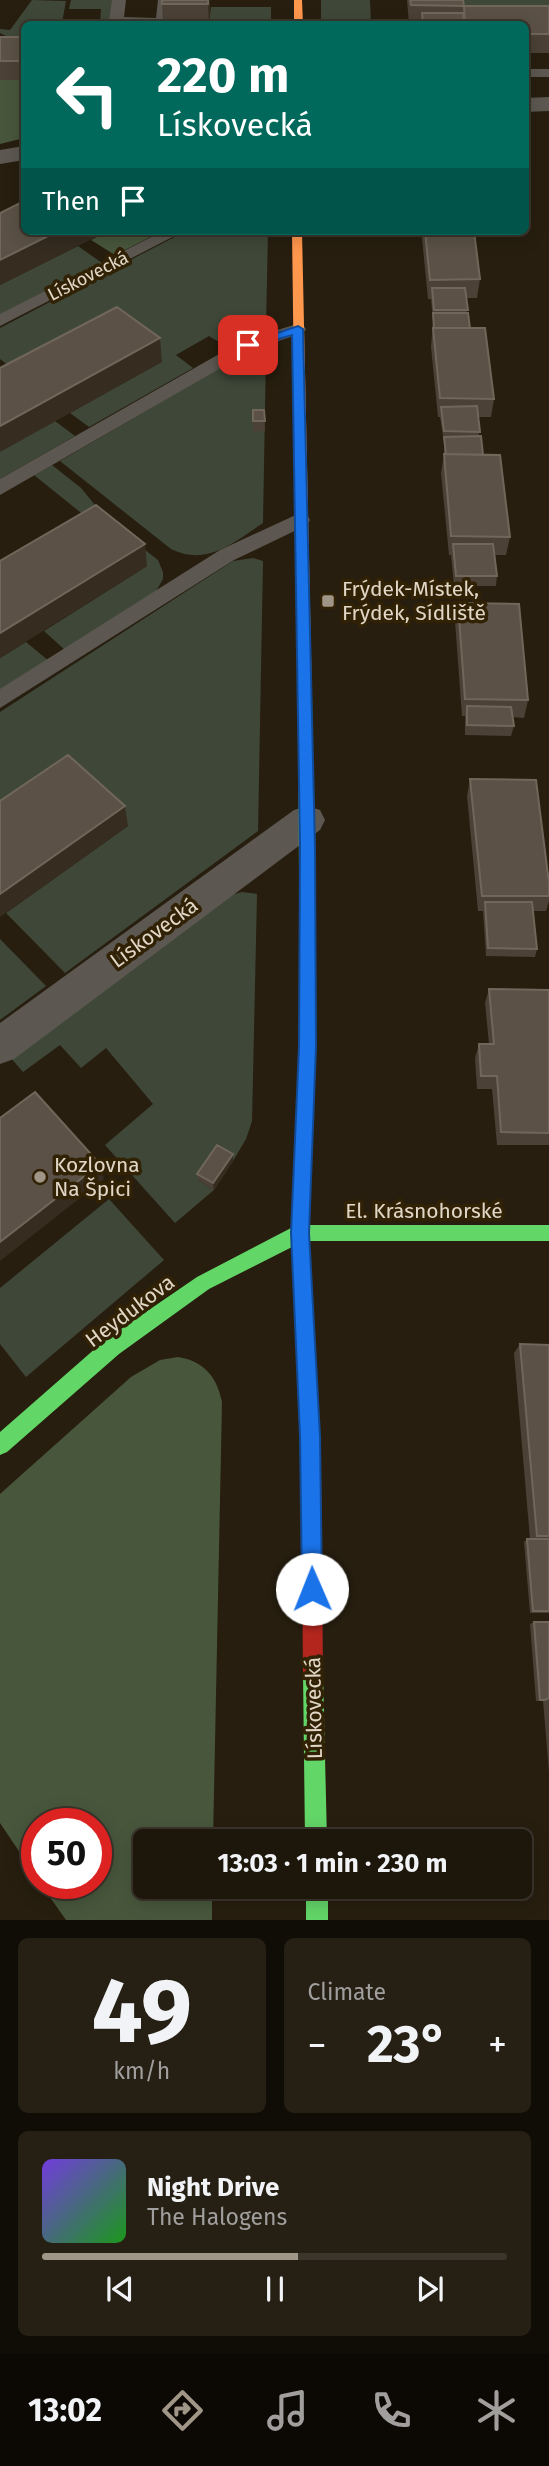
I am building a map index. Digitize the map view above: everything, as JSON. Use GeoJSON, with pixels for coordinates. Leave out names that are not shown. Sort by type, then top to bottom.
{"type":"FeatureCollection","features":[{"type":"Feature","properties":{"kind":"main road"},"geometry":{"type":"LineString","coordinates":[[298,0],[299,21]]}},
{"type":"Feature","properties":{"kind":"main road","name":"Lískovecká"},"geometry":{"type":"LineString","coordinates":[[297,235],[307,820],[307,1046],[300,1233],[310,1436],[316,1829]]}},
{"type":"Feature","properties":{"kind":"main road","name":"El. Krásnohorské"},"geometry":{"type":"LineString","coordinates":[[300,1233],[549,1233]]}},
{"type":"Feature","properties":{"kind":"main road","name":"Heydukova"},"geometry":{"type":"LineString","coordinates":[[0,1445],[112,1347],[203,1283],[300,1233]]}},
{"type":"Feature","properties":{"kind":"main road"},"geometry":{"type":"LineString","coordinates":[[317,1899],[317,1920]]}},
{"type":"Feature","properties":{"kind":"street"},"geometry":{"type":"LineString","coordinates":[[529,105],[549,104]]}},
{"type":"Feature","properties":{"kind":"street"},"geometry":{"type":"LineString","coordinates":[[0,157],[21,154]]}},
{"type":"Feature","properties":{"kind":"street","name":"Lískovecká"},"geometry":{"type":"LineString","coordinates":[[0,1046],[307,820]]}},
{"type":"Feature","properties":{"kind":"lane"},"geometry":{"type":"LineString","coordinates":[[116,21],[119,0]]}},
{"type":"Feature","properties":{"kind":"lane"},"geometry":{"type":"LineString","coordinates":[[131,20],[134,0]]}},
{"type":"Feature","properties":{"kind":"lane"},"geometry":{"type":"LineString","coordinates":[[163,21],[165,0]]}},
{"type":"Feature","properties":{"kind":"lane"},"geometry":{"type":"LineString","coordinates":[[529,73],[549,73]]}},
{"type":"Feature","properties":{"kind":"lane","name":"Lískovecká"},"geometry":{"type":"LineString","coordinates":[[0,321],[168,235]]}},
{"type":"Feature","properties":{"kind":"lane"},"geometry":{"type":"LineString","coordinates":[[0,488],[248,345],[298,329]]}},
{"type":"Feature","properties":{"kind":"lane"},"geometry":{"type":"LineString","coordinates":[[0,700],[227,555],[300,520]]}},
{"type":"Feature","properties":{"kind":"green space"},"geometry":{"type":"Polygon","coordinates":[[[32,0],[66,1],[62,21],[21,21],[21,37],[8,37],[0,33],[0,29],[10,30],[32,0]]]}},
{"type":"Feature","properties":{"kind":"green space"},"geometry":{"type":"Polygon","coordinates":[[[71,0],[119,0],[116,21],[100,21],[101,9],[69,9],[71,0]]]}},
{"type":"Feature","properties":{"kind":"green space"},"geometry":{"type":"Polygon","coordinates":[[[321,0],[370,0],[371,21],[321,21],[321,0]]]}},
{"type":"Feature","properties":{"kind":"green space"},"geometry":{"type":"Polygon","coordinates":[[[459,0],[549,0],[549,24],[529,24],[529,21],[462,21],[459,0]]]}},
{"type":"Feature","properties":{"kind":"green space"},"geometry":{"type":"Polygon","coordinates":[[[211,7],[271,7],[271,21],[209,21],[211,7]]]}},
{"type":"Feature","properties":{"kind":"green space"},"geometry":{"type":"Polygon","coordinates":[[[0,80],[21,80],[21,139],[0,144],[0,80]]]}},
{"type":"Feature","properties":{"kind":"green space"},"geometry":{"type":"Polygon","coordinates":[[[100,235],[154,235],[115,255],[91,240],[100,235]]]}},
{"type":"Feature","properties":{"kind":"green space"},"geometry":{"type":"Polygon","coordinates":[[[178,235],[268,235],[266,326],[229,348],[209,336],[176,355],[193,368],[89,427],[70,413],[162,361],[27,380],[0,359],[0,328],[178,235]]]}},
{"type":"Feature","properties":{"kind":"green space"},"geometry":{"type":"Polygon","coordinates":[[[78,246],[102,263],[0,315],[0,285],[78,246]]]}},
{"type":"Feature","properties":{"kind":"green space"},"geometry":{"type":"Polygon","coordinates":[[[249,351],[266,351],[263,523],[231,544],[208,554],[196,555],[171,549],[60,461],[249,351]]]}},
{"type":"Feature","properties":{"kind":"green space"},"geometry":{"type":"Polygon","coordinates":[[[55,421],[75,436],[0,479],[0,451],[55,421]]]}},
{"type":"Feature","properties":{"kind":"green space"},"geometry":{"type":"Polygon","coordinates":[[[52,465],[81,488],[109,522],[158,560],[163,572],[163,579],[155,593],[66,651],[44,631],[147,566],[34,475],[52,465]]]}},
{"type":"Feature","properties":{"kind":"green space"},"geometry":{"type":"Polygon","coordinates":[[[253,558],[263,561],[258,831],[65,973],[6,913],[128,826],[0,825],[0,712],[233,561],[253,558]]]}},
{"type":"Feature","properties":{"kind":"green space"},"geometry":{"type":"Polygon","coordinates":[[[26,642],[49,661],[0,692],[0,658],[26,642]]]}},
{"type":"Feature","properties":{"kind":"green space"},"geometry":{"type":"Polygon","coordinates":[[[242,892],[257,894],[252,1121],[246,1139],[233,1161],[217,1152],[198,1180],[214,1190],[175,1223],[105,1145],[153,1104],[106,1048],[81,1068],[60,1045],[23,1072],[10,1057],[228,896],[242,892]]]}},
{"type":"Feature","properties":{"kind":"green space"},"geometry":{"type":"Polygon","coordinates":[[[0,939],[46,986],[0,1020],[0,939]]]}},
{"type":"Feature","properties":{"kind":"green space"},"geometry":{"type":"Polygon","coordinates":[[[109,1199],[164,1260],[26,1377],[0,1344],[0,1288],[109,1199]]]}},
{"type":"Feature","properties":{"kind":"green space"},"geometry":{"type":"Polygon","coordinates":[[[178,1357],[202,1366],[217,1385],[222,1402],[213,1829],[133,1829],[133,1899],[212,1899],[212,1920],[66,1920],[51,1899],[112,1899],[112,1808],[21,1808],[21,1854],[0,1823],[0,1494],[131,1377],[160,1360],[178,1357]]]}},
{"type":"Feature","properties":{"kind":"building"},"geometry":{"type":"Polygon","coordinates":[[[162,0],[208,0],[208,4],[162,4],[162,0]]]}},
{"type":"Feature","properties":{"kind":"building"},"geometry":{"type":"Polygon","coordinates":[[[410,0],[463,0],[464,6],[411,5],[410,0]]]}},
{"type":"Feature","properties":{"kind":"building"},"geometry":{"type":"Polygon","coordinates":[[[464,6],[549,6],[549,34],[529,34],[529,21],[465,21],[464,6]]]}},
{"type":"Feature","properties":{"kind":"building"},"geometry":{"type":"Polygon","coordinates":[[[422,13],[463,13],[464,21],[423,21],[422,13]]]}},
{"type":"Feature","properties":{"kind":"building"},"geometry":{"type":"Polygon","coordinates":[[[0,37],[21,37],[21,61],[0,61],[0,37]]]}},
{"type":"Feature","properties":{"kind":"building"},"geometry":{"type":"Polygon","coordinates":[[[21,202],[21,235],[50,235],[0,260],[0,213],[21,202]]]}},
{"type":"Feature","properties":{"kind":"building"},"geometry":{"type":"Polygon","coordinates":[[[425,235],[474,235],[480,279],[430,280],[425,235]]]}},
{"type":"Feature","properties":{"kind":"building"},"geometry":{"type":"Polygon","coordinates":[[[432,288],[465,288],[468,310],[434,310],[432,288]]]}},
{"type":"Feature","properties":{"kind":"building"},"geometry":{"type":"Polygon","coordinates":[[[117,307],[160,338],[0,426],[0,368],[117,307]]]}},
{"type":"Feature","properties":{"kind":"building"},"geometry":{"type":"Polygon","coordinates":[[[433,313],[468,313],[470,328],[434,328],[433,313]]]}},
{"type":"Feature","properties":{"kind":"building"},"geometry":{"type":"Polygon","coordinates":[[[433,328],[485,328],[494,399],[440,398],[433,328]]]}},
{"type":"Feature","properties":{"kind":"building"},"geometry":{"type":"Polygon","coordinates":[[[477,406],[480,432],[444,431],[441,407],[477,406]]]}},
{"type":"Feature","properties":{"kind":"building"},"geometry":{"type":"Polygon","coordinates":[[[253,410],[264,410],[265,421],[253,421],[253,410]]]}},
{"type":"Feature","properties":{"kind":"building"},"geometry":{"type":"Polygon","coordinates":[[[481,436],[483,455],[446,454],[444,437],[481,436]]]}},
{"type":"Feature","properties":{"kind":"building"},"geometry":{"type":"Polygon","coordinates":[[[444,454],[500,455],[510,537],[451,536],[444,454]]]}},
{"type":"Feature","properties":{"kind":"building"},"geometry":{"type":"Polygon","coordinates":[[[96,505],[145,544],[0,633],[0,561],[96,505]]]}},
{"type":"Feature","properties":{"kind":"building"},"geometry":{"type":"Polygon","coordinates":[[[453,544],[493,544],[497,576],[456,576],[453,544]]]}},
{"type":"Feature","properties":{"kind":"building"},"geometry":{"type":"Polygon","coordinates":[[[458,603],[519,604],[528,700],[465,699],[458,603]]]}},
{"type":"Feature","properties":{"kind":"building"},"geometry":{"type":"Polygon","coordinates":[[[467,706],[511,707],[514,726],[467,725],[467,706]]]}},
{"type":"Feature","properties":{"kind":"building"},"geometry":{"type":"Polygon","coordinates":[[[68,755],[125,806],[0,894],[0,801],[68,755]]]}},
{"type":"Feature","properties":{"kind":"building"},"geometry":{"type":"Polygon","coordinates":[[[470,779],[536,780],[549,896],[482,896],[470,779]]]}},
{"type":"Feature","properties":{"kind":"building"},"geometry":{"type":"Polygon","coordinates":[[[485,902],[532,902],[537,949],[488,948],[485,902]]]}},
{"type":"Feature","properties":{"kind":"building"},"geometry":{"type":"Polygon","coordinates":[[[489,989],[549,990],[549,1133],[501,1132],[497,1076],[481,1076],[479,1044],[494,1044],[489,989]]]}},
{"type":"Feature","properties":{"kind":"building"},"geometry":{"type":"Polygon","coordinates":[[[35,1092],[100,1164],[0,1242],[0,1118],[35,1092]]]}},
{"type":"Feature","properties":{"kind":"building"},"geometry":{"type":"Polygon","coordinates":[[[217,1145],[233,1154],[213,1183],[197,1174],[217,1145]]]}},
{"type":"Feature","properties":{"kind":"building"},"geometry":{"type":"Polygon","coordinates":[[[520,1344],[549,1345],[549,1536],[537,1536],[520,1344]]]}},
{"type":"Feature","properties":{"kind":"building"},"geometry":{"type":"Polygon","coordinates":[[[527,1539],[549,1539],[549,1611],[533,1611],[527,1539]]]}},
{"type":"Feature","properties":{"kind":"building"},"geometry":{"type":"Polygon","coordinates":[[[534,1622],[549,1622],[549,1698],[545,1700],[540,1700],[534,1622]]]}},
{"type":"Feature","properties":{"kind":"traffic: fast"},"geometry":{"type":"LineString","coordinates":[[305,699],[308,1046],[300,1233],[311,1471]]}},
{"type":"Feature","properties":{"kind":"traffic: fast"},"geometry":{"type":"LineString","coordinates":[[0,1445],[112,1347],[203,1283],[300,1233],[549,1233]]}},
{"type":"Feature","properties":{"kind":"traffic: fast"},"geometry":{"type":"LineString","coordinates":[[313,1672],[316,1829]]}},
{"type":"Feature","properties":{"kind":"traffic: fast"},"geometry":{"type":"LineString","coordinates":[[317,1899],[317,1920]]}},
{"type":"Feature","properties":{"kind":"traffic: slow"},"geometry":{"type":"LineString","coordinates":[[298,0],[299,21]]}},
{"type":"Feature","properties":{"kind":"traffic: slow"},"geometry":{"type":"LineString","coordinates":[[297,235],[305,699]]}},
{"type":"Feature","properties":{"kind":"traffic: jam"},"geometry":{"type":"LineString","coordinates":[[311,1471],[313,1672]]}},
{"type":"Feature","properties":{"kind":"place","name":"Frýdek-Místek, Frýdek, Sídliště"},"geometry":{"type":"Point","coordinates":[328,601]}},
{"type":"Feature","properties":{"kind":"place","name":"Kozlovna Na Špici"},"geometry":{"type":"Point","coordinates":[40,1177]}},
{"type":"Feature","properties":{"kind":"route"},"geometry":{"type":"LineString","coordinates":[[248,345],[298,329],[307,848],[307,1046],[300,1233],[310,1436],[312,1589]]}}]}
